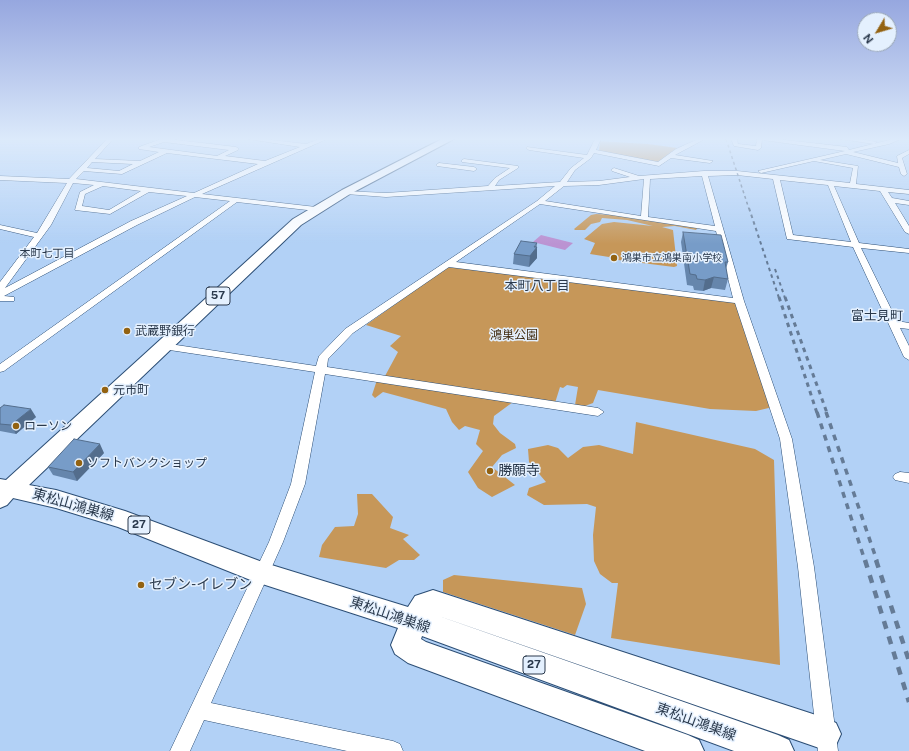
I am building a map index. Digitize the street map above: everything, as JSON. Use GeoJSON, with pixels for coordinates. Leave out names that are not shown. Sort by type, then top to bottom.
{"type":"FeatureCollection","features":[{"type":"Feature","properties":{"kind":"main road","name":"57"},"geometry":{"type":"LineString","coordinates":[[4,492],[297,222],[316,209],[381,174]]}},
{"type":"Feature","properties":{"kind":"main road","name":"東松山鴻巣線"},"geometry":{"type":"LineString","coordinates":[[4,492],[56,499],[125,520],[262,572],[414,621],[778,751]]}},
{"type":"Feature","properties":{"kind":"main road"},"geometry":{"type":"LineString","coordinates":[[688,751],[418,653],[405,645],[414,621],[424,604],[433,602],[827,743]]}},
{"type":"Feature","properties":{"kind":"street"},"geometry":{"type":"LineString","coordinates":[[0,288],[48,225],[71,181],[77,174]]}},
{"type":"Feature","properties":{"kind":"street"},"geometry":{"type":"LineString","coordinates":[[0,294],[134,223],[194,194],[240,174]]}},
{"type":"Feature","properties":{"kind":"street"},"geometry":{"type":"LineString","coordinates":[[491,188],[497,179],[504,174]]}},
{"type":"Feature","properties":{"kind":"street"},"geometry":{"type":"LineString","coordinates":[[180,751],[276,542],[298,484],[323,358],[349,331],[539,202],[562,184],[569,174]]}},
{"type":"Feature","properties":{"kind":"street"},"geometry":{"type":"LineString","coordinates":[[627,174],[639,178]]}},
{"type":"Feature","properties":{"kind":"street"},"geometry":{"type":"LineString","coordinates":[[346,192],[386,195],[599,183],[647,177],[703,174]]}},
{"type":"Feature","properties":{"kind":"street"},"geometry":{"type":"LineString","coordinates":[[704,174],[739,300],[786,439],[806,567],[827,743]]}},
{"type":"Feature","properties":{"kind":"street"},"geometry":{"type":"LineString","coordinates":[[751,174],[909,192]]}},
{"type":"Feature","properties":{"kind":"street"},"geometry":{"type":"LineString","coordinates":[[853,185],[855,174]]}},
{"type":"Feature","properties":{"kind":"street"},"geometry":{"type":"LineString","coordinates":[[644,219],[647,177]]}},
{"type":"Feature","properties":{"kind":"street"},"geometry":{"type":"LineString","coordinates":[[776,177],[790,237],[909,251]]}},
{"type":"Feature","properties":{"kind":"street"},"geometry":{"type":"LineString","coordinates":[[0,178],[71,181],[316,209]]}},
{"type":"Feature","properties":{"kind":"street"},"geometry":{"type":"LineString","coordinates":[[890,190],[902,178]]}},
{"type":"Feature","properties":{"kind":"street"},"geometry":{"type":"LineString","coordinates":[[830,183],[856,245],[909,358]]}},
{"type":"Feature","properties":{"kind":"street"},"geometry":{"type":"LineString","coordinates":[[100,184],[82,193],[78,208],[110,212],[147,190]]}},
{"type":"Feature","properties":{"kind":"street"},"geometry":{"type":"LineString","coordinates":[[882,188],[909,232]]}},
{"type":"Feature","properties":{"kind":"street"},"geometry":{"type":"LineString","coordinates":[[0,369],[237,199]]}},
{"type":"Feature","properties":{"kind":"street"},"geometry":{"type":"LineString","coordinates":[[889,200],[909,203]]}},
{"type":"Feature","properties":{"kind":"street"},"geometry":{"type":"LineString","coordinates":[[539,202],[644,219],[719,229]]}},
{"type":"Feature","properties":{"kind":"street"},"geometry":{"type":"LineString","coordinates":[[0,227],[40,236]]}},
{"type":"Feature","properties":{"kind":"street"},"geometry":{"type":"LineString","coordinates":[[448,264],[739,300]]}},
{"type":"Feature","properties":{"kind":"street"},"geometry":{"type":"LineString","coordinates":[[0,298],[11,299]]}},
{"type":"Feature","properties":{"kind":"street"},"geometry":{"type":"LineString","coordinates":[[894,324],[909,326]]}},
{"type":"Feature","properties":{"kind":"street"},"geometry":{"type":"LineString","coordinates":[[163,346],[598,412]]}},
{"type":"Feature","properties":{"kind":"street"},"geometry":{"type":"LineString","coordinates":[[198,710],[393,751]]}},
{"type":"Feature","properties":{"kind":"green space"},"geometry":{"type":"Polygon","coordinates":[[[596,214],[698,227],[696,230],[675,226],[662,227],[673,230],[677,266],[674,267],[610,259],[609,257],[590,254],[595,243],[584,239],[602,224],[614,222],[653,226],[627,220],[602,218],[600,222],[591,224],[585,230],[574,229],[591,215],[596,214]]]}},
{"type":"Feature","properties":{"kind":"green space","name":"鴻巣公園"},"geometry":{"type":"Polygon","coordinates":[[[447,267],[737,301],[777,406],[756,411],[710,409],[598,390],[593,403],[585,406],[575,405],[578,387],[567,385],[563,388],[560,387],[555,403],[385,376],[398,352],[390,346],[401,336],[366,325],[447,267]]]}},
{"type":"Feature","properties":{"kind":"green space"},"geometry":{"type":"Polygon","coordinates":[[[377,380],[513,402],[494,416],[493,424],[500,433],[515,444],[516,448],[502,455],[492,467],[515,485],[492,497],[478,488],[468,472],[483,451],[476,444],[480,430],[465,426],[459,430],[452,422],[446,409],[383,392],[375,398],[372,395],[377,380]]]}},
{"type":"Feature","properties":{"kind":"green space"},"geometry":{"type":"Polygon","coordinates":[[[636,422],[755,449],[774,460],[780,665],[611,638],[618,583],[612,583],[600,574],[594,561],[593,535],[596,507],[587,504],[544,505],[527,495],[529,488],[546,482],[529,462],[528,449],[548,445],[558,448],[568,458],[583,447],[599,445],[633,454],[636,422]]]}},
{"type":"Feature","properties":{"kind":"green space"},"geometry":{"type":"Polygon","coordinates":[[[357,494],[372,494],[393,517],[390,528],[409,535],[403,539],[420,555],[414,560],[399,560],[386,568],[319,557],[322,545],[335,527],[354,526],[358,514],[357,494]]]}},
{"type":"Feature","properties":{"kind":"green space"},"geometry":{"type":"Polygon","coordinates":[[[454,575],[582,588],[586,604],[575,635],[443,592],[443,580],[454,575]]]}},
{"type":"Feature","properties":{"kind":"shaded area"},"geometry":{"type":"Polygon","coordinates":[[[541,235],[573,243],[565,250],[533,242],[541,235]]]}},
{"type":"Feature","properties":{"kind":"building"},"geometry":{"type":"Polygon","coordinates":[[[683,232],[721,235],[728,262],[725,262],[728,279],[714,277],[705,280],[697,279],[696,275],[690,274],[683,232]]]}},
{"type":"Feature","properties":{"kind":"building"},"geometry":{"type":"Polygon","coordinates":[[[521,241],[537,243],[534,247],[537,247],[530,256],[514,254],[521,241]]]}},
{"type":"Feature","properties":{"kind":"building"},"geometry":{"type":"Polygon","coordinates":[[[4,405],[31,409],[11,425],[0,424],[0,408],[4,405]]]}},
{"type":"Feature","properties":{"kind":"building"},"geometry":{"type":"Polygon","coordinates":[[[74,439],[100,444],[73,472],[48,467],[74,439]]]}},
{"type":"Feature","properties":{"kind":"railway"},"geometry":{"type":"LineString","coordinates":[[738,174],[749,209]]}},
{"type":"Feature","properties":{"kind":"railway"},"geometry":{"type":"LineString","coordinates":[[749,208],[779,298]]}},
{"type":"Feature","properties":{"kind":"railway"},"geometry":{"type":"LineString","coordinates":[[775,269],[785,298]]}},
{"type":"Feature","properties":{"kind":"railway"},"geometry":{"type":"LineString","coordinates":[[779,297],[817,413]]}},
{"type":"Feature","properties":{"kind":"railway"},"geometry":{"type":"LineString","coordinates":[[785,297],[827,413]]}},
{"type":"Feature","properties":{"kind":"railway"},"geometry":{"type":"LineString","coordinates":[[817,412],[865,561]]}},
{"type":"Feature","properties":{"kind":"railway"},"geometry":{"type":"LineString","coordinates":[[826,412],[877,561]]}},
{"type":"Feature","properties":{"kind":"railway"},"geometry":{"type":"LineString","coordinates":[[865,560],[909,702]]}},
{"type":"Feature","properties":{"kind":"railway"},"geometry":{"type":"LineString","coordinates":[[876,560],[909,661]]}},
{"type":"Feature","properties":{"kind":"place","name":"鴻巣市立鴻巣南小学校"},"geometry":{"type":"Point","coordinates":[614,258]}},
{"type":"Feature","properties":{"kind":"place","name":"武蔵野銀行"},"geometry":{"type":"Point","coordinates":[127,331]}},
{"type":"Feature","properties":{"kind":"place","name":"元市町"},"geometry":{"type":"Point","coordinates":[105,390]}},
{"type":"Feature","properties":{"kind":"place","name":"ローソン"},"geometry":{"type":"Point","coordinates":[16,426]}},
{"type":"Feature","properties":{"kind":"place","name":"ソフトバンクショップ"},"geometry":{"type":"Point","coordinates":[79,463]}},
{"type":"Feature","properties":{"kind":"place","name":"勝願寺"},"geometry":{"type":"Point","coordinates":[490,471]}},
{"type":"Feature","properties":{"kind":"place","name":"セブン-イレブン"},"geometry":{"type":"Point","coordinates":[141,585]}},
{"type":"Feature","properties":{"kind":"district","name":"本町七丁目"},"geometry":{"type":"Point","coordinates":[47,254]}},
{"type":"Feature","properties":{"kind":"district","name":"本町八丁目"},"geometry":{"type":"Point","coordinates":[537,286]}},
{"type":"Feature","properties":{"kind":"district","name":"富士見町"},"geometry":{"type":"Point","coordinates":[877,316]}}]}
